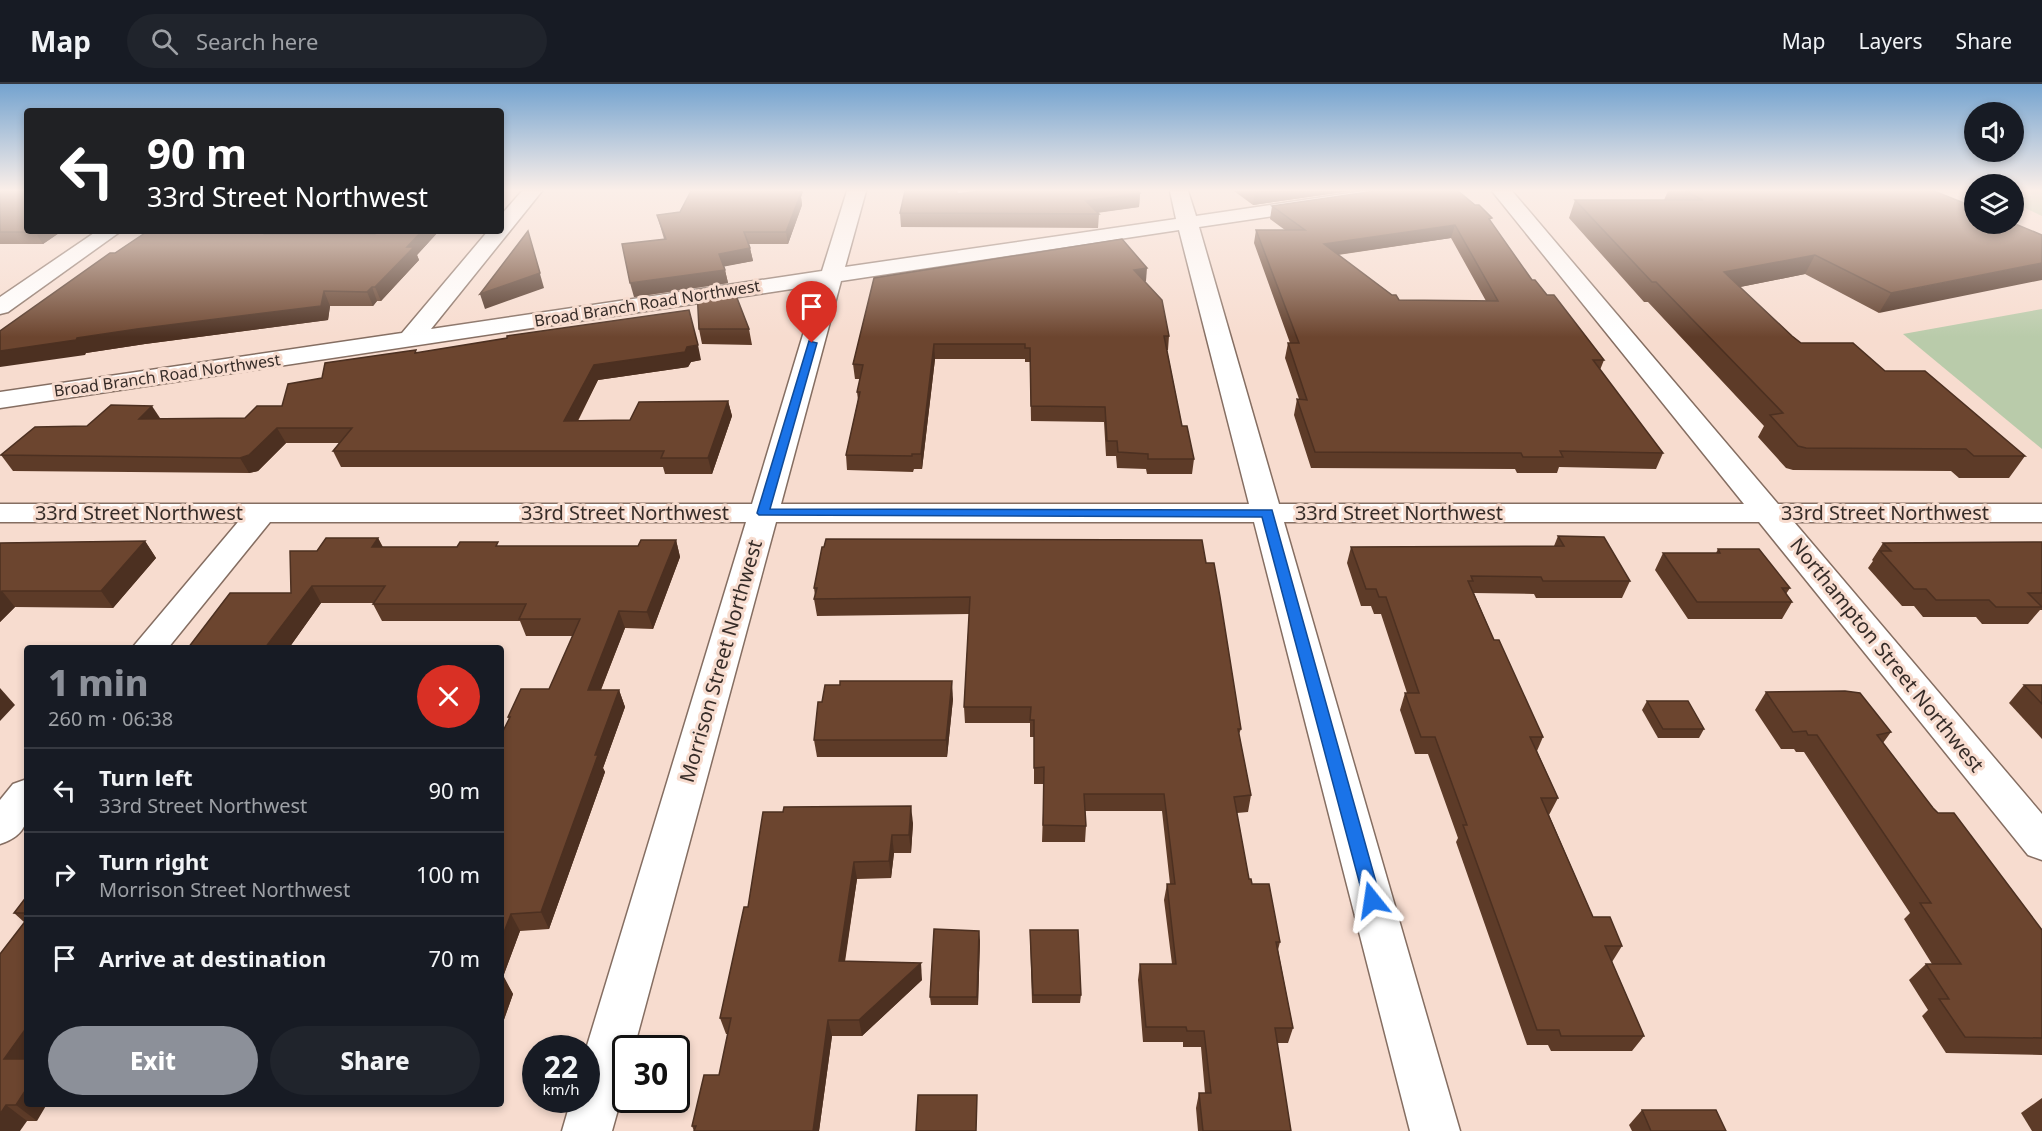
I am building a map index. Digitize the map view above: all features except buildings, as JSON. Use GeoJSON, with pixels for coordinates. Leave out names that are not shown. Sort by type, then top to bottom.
{"type":"FeatureCollection","features":[{"type":"Feature","properties":{"kind":"street"},"geometry":{"type":"LineString","coordinates":[[0,307],[98,240]]}},
{"type":"Feature","properties":{"kind":"street"},"geometry":{"type":"LineString","coordinates":[[410,339],[492,240]]}},
{"type":"Feature","properties":{"kind":"street","name":"Morrison Street Northwest"},"geometry":{"type":"LineString","coordinates":[[587,1131],[843,240]]}},
{"type":"Feature","properties":{"kind":"street","name":"Broad Branch Road Northwest"},"geometry":{"type":"LineString","coordinates":[[0,400],[833,276],[1016,240]]}},
{"type":"Feature","properties":{"kind":"street"},"geometry":{"type":"LineString","coordinates":[[1192,240],[1435,1131]]}},
{"type":"Feature","properties":{"kind":"street","name":"Northampton Street Northwest"},"geometry":{"type":"LineString","coordinates":[[1543,240],[2042,843]]}},
{"type":"Feature","properties":{"kind":"street","name":"33rd Street Northwest"},"geometry":{"type":"LineString","coordinates":[[0,513],[2042,513]]}},
{"type":"Feature","properties":{"kind":"street"},"geometry":{"type":"LineString","coordinates":[[152,645],[262,513]]}},
{"type":"Feature","properties":{"kind":"street"},"geometry":{"type":"LineString","coordinates":[[0,828],[24,799]]}},
{"type":"Feature","properties":{"kind":"green space"},"geometry":{"type":"Polygon","coordinates":[[[2042,309],[2042,449],[1903,334],[2042,309]]]}},
{"type":"Feature","properties":{"kind":"route"},"geometry":{"type":"LineString","coordinates":[[812,343],[763,513],[1267,513],[1372,900]]}}]}
